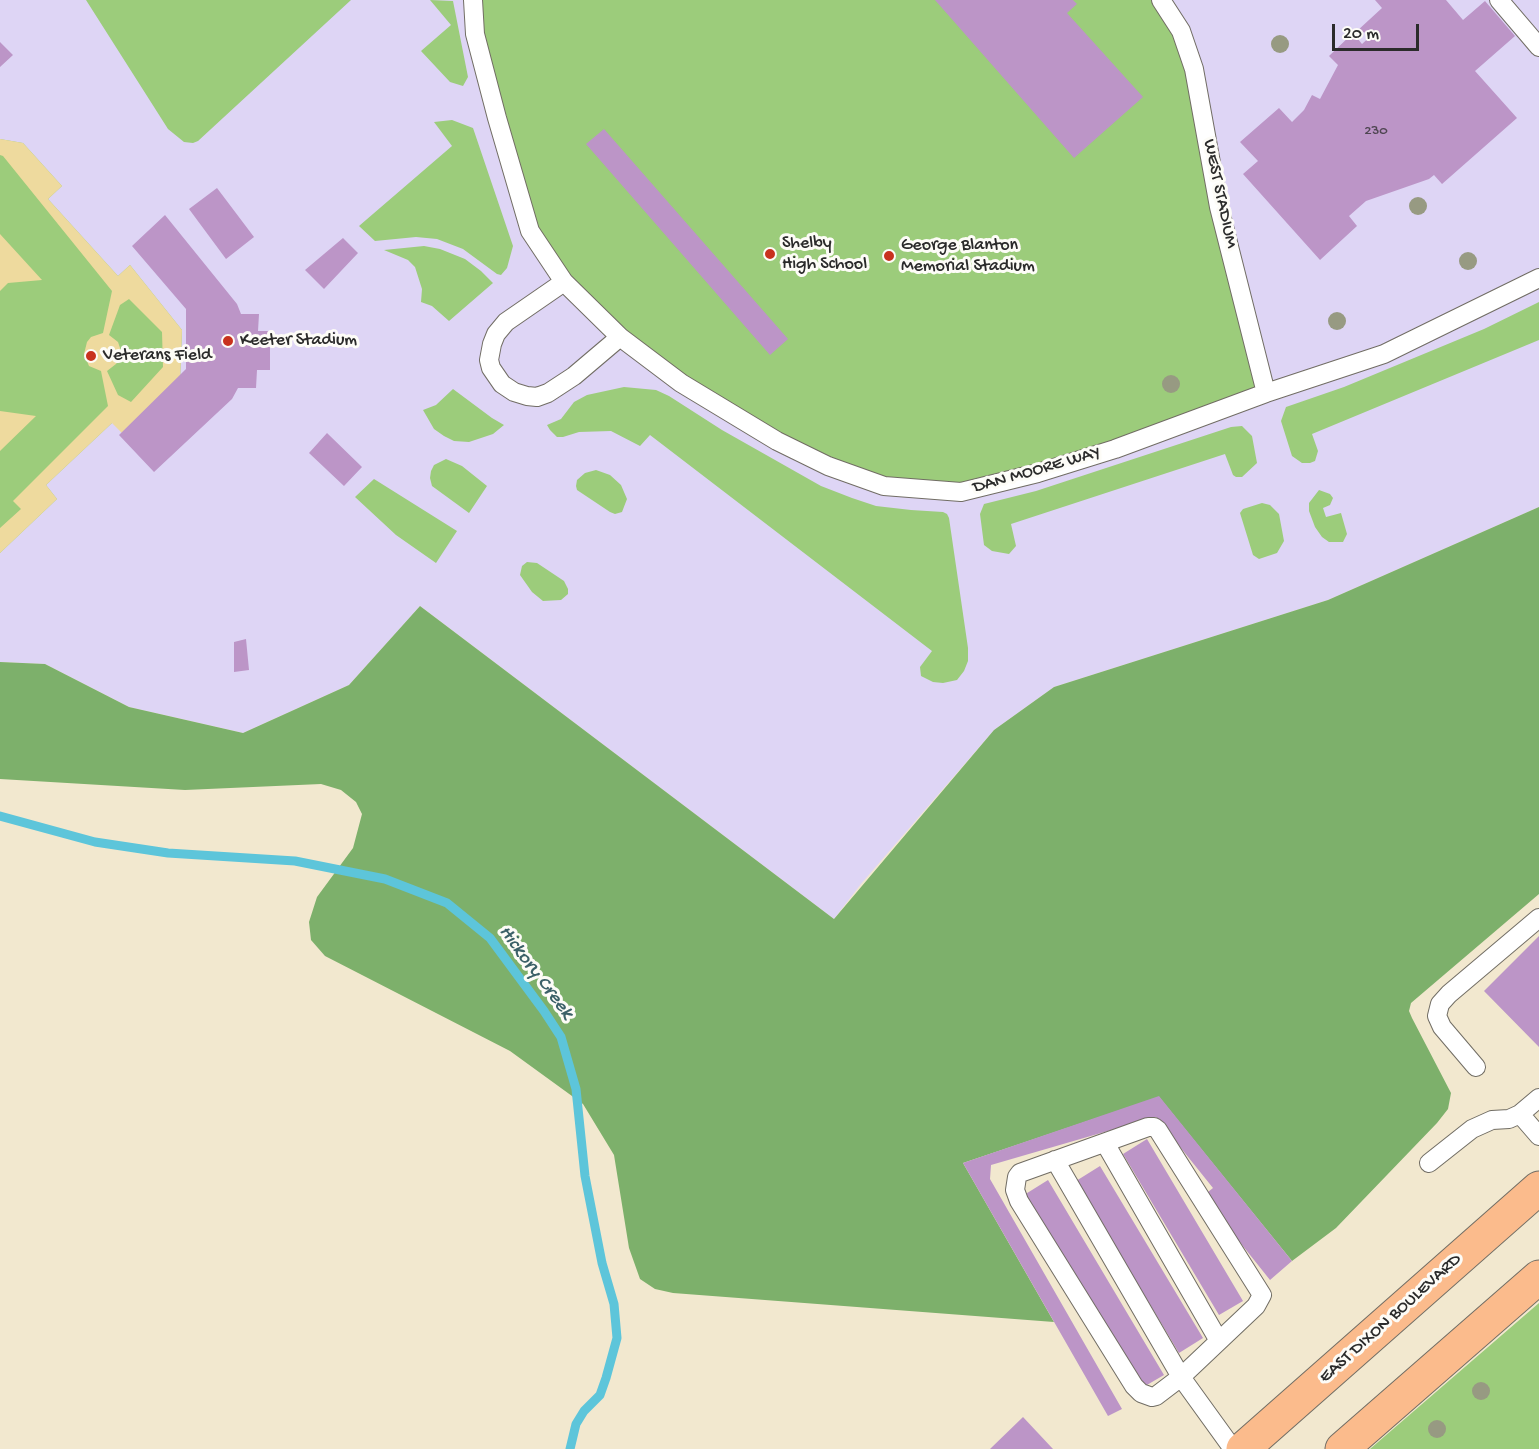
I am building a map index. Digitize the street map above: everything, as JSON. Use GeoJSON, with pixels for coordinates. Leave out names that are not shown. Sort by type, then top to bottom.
{"type":"FeatureCollection","features":[{"type":"Feature","properties":{"kind":"highway","name":"EAST DIXON BOULEVARD"},"geometry":{"type":"LineString","coordinates":[[1243,1449],[1539,1188]]}},
{"type":"Feature","properties":{"kind":"highway"},"geometry":{"type":"LineString","coordinates":[[1342,1449],[1539,1277]]}},
{"type":"Feature","properties":{"kind":"lane","name":"DAN MOORE WAY"},"geometry":{"type":"LineString","coordinates":[[473,0],[475,34],[530,231],[564,282],[620,337],[681,382],[777,441],[828,466],[884,486],[961,492],[1038,473],[1115,449],[1266,393],[1384,354],[1539,278]]}},
{"type":"Feature","properties":{"kind":"lane","name":"WEST STADIUM"},"geometry":{"type":"LineString","coordinates":[[1161,0],[1181,31],[1194,69],[1219,207],[1266,393]]}},
{"type":"Feature","properties":{"kind":"lane"},"geometry":{"type":"LineString","coordinates":[[1499,0],[1539,47]]}},
{"type":"Feature","properties":{"kind":"lane"},"geometry":{"type":"LineString","coordinates":[[564,282],[506,322],[496,334],[489,360],[491,368],[502,384],[514,392],[527,396],[537,397],[548,393],[574,376],[620,337]]}},
{"type":"Feature","properties":{"kind":"lane"},"geometry":{"type":"LineString","coordinates":[[1476,1066],[1442,1028],[1437,1016],[1440,1004],[1539,918]]}},
{"type":"Feature","properties":{"kind":"lane"},"geometry":{"type":"LineString","coordinates":[[1429,1163],[1472,1129],[1492,1120],[1509,1119],[1520,1114],[1539,1098]]}},
{"type":"Feature","properties":{"kind":"lane"},"geometry":{"type":"LineString","coordinates":[[1520,1114],[1539,1136]]}},
{"type":"Feature","properties":{"kind":"lane"},"geometry":{"type":"LineString","coordinates":[[1148,1127],[1154,1127],[1260,1291],[1260,1299],[1256,1306],[1181,1377],[1156,1396],[1141,1393],[1134,1386],[1014,1190],[1020,1173],[1055,1160],[1148,1127]]}},
{"type":"Feature","properties":{"kind":"lane"},"geometry":{"type":"LineString","coordinates":[[1105,1143],[1219,1341]]}},
{"type":"Feature","properties":{"kind":"lane"},"geometry":{"type":"LineString","coordinates":[[1055,1160],[1181,1377],[1233,1449]]}},
{"type":"Feature","properties":{"kind":"shaded area","name":"Shelby High School"},"geometry":{"type":"Polygon","coordinates":[[[0,0],[1539,0],[1539,507],[1328,600],[1054,687],[994,730],[861,884],[834,919],[420,606],[349,685],[243,733],[129,707],[45,664],[0,662],[0,0]]]}},
{"type":"Feature","properties":{"kind":"green space"},"geometry":{"type":"Polygon","coordinates":[[[86,0],[351,0],[198,141],[193,143],[184,142],[168,129],[86,0]]]}},
{"type":"Feature","properties":{"kind":"green space"},"geometry":{"type":"Polygon","coordinates":[[[430,0],[453,1],[468,77],[463,86],[450,82],[421,51],[451,25],[430,0]]]}},
{"type":"Feature","properties":{"kind":"green space","name":"George Blanton Memorial Stadium"},"geometry":{"type":"Polygon","coordinates":[[[473,0],[1161,0],[1181,31],[1266,393],[961,492],[828,466],[620,337],[530,231],[473,0]]]}},
{"type":"Feature","properties":{"kind":"green space"},"geometry":{"type":"Polygon","coordinates":[[[452,120],[473,128],[513,246],[507,268],[501,275],[463,249],[437,239],[416,237],[375,241],[359,226],[452,146],[434,122],[452,120]]]}},
{"type":"Feature","properties":{"kind":"green space","name":"Veterans Field"},"geometry":{"type":"Polygon","coordinates":[[[0,139],[23,143],[62,186],[48,199],[118,276],[130,265],[182,330],[180,381],[112,423],[46,485],[57,499],[0,553],[0,139]]]}},
{"type":"Feature","properties":{"kind":"green space"},"geometry":{"type":"Polygon","coordinates":[[[424,246],[440,249],[465,259],[493,283],[449,321],[432,306],[421,302],[422,289],[415,267],[408,260],[384,250],[424,246]]]}},
{"type":"Feature","properties":{"kind":"green space"},"geometry":{"type":"Polygon","coordinates":[[[1539,302],[1539,340],[1312,434],[1318,451],[1315,461],[1302,463],[1292,456],[1281,421],[1286,407],[1344,387],[1484,329],[1539,302]]]}},
{"type":"Feature","properties":{"kind":"green space"},"geometry":{"type":"Polygon","coordinates":[[[624,387],[656,390],[669,396],[722,430],[821,486],[876,506],[947,514],[968,648],[968,661],[957,680],[943,683],[933,682],[921,676],[920,667],[932,651],[650,435],[640,446],[611,431],[579,432],[557,437],[547,425],[561,419],[574,402],[587,395],[624,387]]]}},
{"type":"Feature","properties":{"kind":"green space"},"geometry":{"type":"Polygon","coordinates":[[[453,389],[504,425],[493,434],[469,442],[454,441],[434,429],[423,410],[436,405],[453,389]]]}},
{"type":"Feature","properties":{"kind":"green space"},"geometry":{"type":"Polygon","coordinates":[[[1242,426],[1252,436],[1257,463],[1242,477],[1233,475],[1225,454],[1011,524],[1016,546],[1009,554],[992,551],[984,545],[980,514],[984,504],[1036,491],[1231,427],[1242,426]]]}},
{"type":"Feature","properties":{"kind":"green space"},"geometry":{"type":"Polygon","coordinates":[[[446,459],[462,466],[487,486],[469,513],[432,486],[430,478],[434,465],[446,459]]]}},
{"type":"Feature","properties":{"kind":"green space"},"geometry":{"type":"Polygon","coordinates":[[[596,470],[610,475],[621,485],[627,499],[622,512],[615,514],[610,512],[577,490],[577,480],[585,473],[596,470]]]}},
{"type":"Feature","properties":{"kind":"green space"},"geometry":{"type":"Polygon","coordinates":[[[374,479],[457,531],[436,563],[396,535],[355,497],[374,479]]]}},
{"type":"Feature","properties":{"kind":"green space"},"geometry":{"type":"Polygon","coordinates":[[[1319,490],[1330,494],[1333,498],[1330,505],[1323,508],[1326,517],[1341,513],[1347,534],[1343,542],[1329,542],[1315,527],[1309,511],[1309,503],[1319,490]]]}},
{"type":"Feature","properties":{"kind":"green space"},"geometry":{"type":"Polygon","coordinates":[[[1262,503],[1270,505],[1279,514],[1284,541],[1277,553],[1259,559],[1253,555],[1240,513],[1243,509],[1262,503]]]}},
{"type":"Feature","properties":{"kind":"green space"},"geometry":{"type":"Polygon","coordinates":[[[1539,507],[1539,894],[1411,1003],[1409,1011],[1412,1018],[1451,1093],[1448,1109],[1336,1228],[1292,1261],[1159,1097],[963,1163],[1054,1322],[673,1293],[655,1289],[640,1279],[629,1248],[614,1155],[583,1104],[510,1051],[325,956],[311,940],[309,922],[317,897],[353,848],[362,814],[356,802],[341,790],[321,784],[185,790],[0,779],[0,662],[45,664],[129,707],[243,733],[349,685],[420,606],[834,919],[994,730],[1054,687],[1328,600],[1539,507]]]}},
{"type":"Feature","properties":{"kind":"green space"},"geometry":{"type":"Polygon","coordinates":[[[527,562],[537,563],[564,581],[568,594],[561,600],[543,601],[532,592],[520,575],[522,566],[527,562]]]}},
{"type":"Feature","properties":{"kind":"green space"},"geometry":{"type":"Polygon","coordinates":[[[1539,1303],[1539,1449],[1370,1449],[1539,1303]]]}},
{"type":"Feature","properties":{"kind":"sand"},"geometry":{"type":"Polygon","coordinates":[[[0,139],[23,143],[62,186],[48,199],[118,276],[130,265],[182,330],[180,381],[124,435],[112,423],[46,485],[57,499],[0,553],[0,528],[21,509],[13,501],[108,406],[101,371],[89,366],[84,354],[91,337],[103,333],[112,291],[0,155],[0,139]],[[129,299],[120,305],[109,335],[118,342],[120,359],[107,371],[118,395],[131,402],[163,367],[162,332],[129,299]]]}},
{"type":"Feature","properties":{"kind":"sand"},"geometry":{"type":"Polygon","coordinates":[[[0,234],[42,280],[8,283],[0,291],[0,234]]]}},
{"type":"Feature","properties":{"kind":"sand"},"geometry":{"type":"Polygon","coordinates":[[[0,411],[36,416],[0,451],[0,411]]]}},
{"type":"Feature","properties":{"kind":"building"},"geometry":{"type":"Polygon","coordinates":[[[935,0],[1073,0],[1077,4],[1067,13],[1143,97],[1074,158],[935,0]]]}},
{"type":"Feature","properties":{"kind":"building"},"geometry":{"type":"Polygon","coordinates":[[[1375,0],[1446,0],[1463,20],[1485,1],[1515,36],[1475,71],[1517,118],[1442,184],[1434,175],[1429,179],[1366,201],[1349,216],[1357,226],[1320,260],[1243,174],[1258,161],[1240,142],[1279,108],[1292,122],[1304,110],[1312,95],[1320,99],[1338,65],[1329,56],[1353,33],[1362,44],[1373,34],[1357,31],[1382,8],[1375,0]]]}},
{"type":"Feature","properties":{"kind":"building"},"geometry":{"type":"Polygon","coordinates":[[[0,42],[13,55],[0,67],[0,42]]]}},
{"type":"Feature","properties":{"kind":"building"},"geometry":{"type":"Polygon","coordinates":[[[604,129],[788,339],[770,355],[586,144],[604,129]]]}},
{"type":"Feature","properties":{"kind":"building"},"geometry":{"type":"Polygon","coordinates":[[[217,188],[254,237],[226,259],[189,209],[217,188]]]}},
{"type":"Feature","properties":{"kind":"building","name":"Keeter Stadium"},"geometry":{"type":"Polygon","coordinates":[[[165,215],[237,304],[241,314],[259,314],[258,331],[270,331],[270,370],[257,370],[256,388],[238,388],[232,399],[154,472],[119,435],[186,369],[186,309],[132,246],[165,215]]]}},
{"type":"Feature","properties":{"kind":"building"},"geometry":{"type":"Polygon","coordinates":[[[343,238],[358,253],[324,289],[305,270],[343,238]]]}},
{"type":"Feature","properties":{"kind":"building"},"geometry":{"type":"Polygon","coordinates":[[[327,433],[362,467],[344,486],[309,453],[327,433]]]}},
{"type":"Feature","properties":{"kind":"building"},"geometry":{"type":"Polygon","coordinates":[[[246,639],[249,670],[234,672],[234,642],[246,639]]]}},
{"type":"Feature","properties":{"kind":"building"},"geometry":{"type":"Polygon","coordinates":[[[1539,936],[1539,1047],[1484,991],[1539,936]]]}},
{"type":"Feature","properties":{"kind":"building"},"geometry":{"type":"Polygon","coordinates":[[[1159,1096],[1292,1261],[1270,1280],[1203,1196],[1213,1188],[1156,1117],[991,1165],[990,1179],[1122,1409],[1108,1416],[963,1163],[1159,1096]]]}},
{"type":"Feature","properties":{"kind":"building"},"geometry":{"type":"Polygon","coordinates":[[[1147,1139],[1243,1301],[1219,1315],[1123,1154],[1147,1139]]]}},
{"type":"Feature","properties":{"kind":"building"},"geometry":{"type":"Polygon","coordinates":[[[1100,1166],[1203,1338],[1179,1353],[1076,1181],[1100,1166]]]}},
{"type":"Feature","properties":{"kind":"building"},"geometry":{"type":"Polygon","coordinates":[[[1048,1180],[1164,1375],[1140,1389],[1024,1195],[1048,1180]]]}},
{"type":"Feature","properties":{"kind":"building"},"geometry":{"type":"Polygon","coordinates":[[[1023,1417],[1053,1449],[990,1449],[1023,1417]]]}},
{"type":"Feature","properties":{"kind":"waterway","name":"Hickory Creek"},"geometry":{"type":"LineString","coordinates":[[0,816],[95,842],[168,853],[295,861],[385,879],[447,903],[490,938],[561,1037],[576,1089],[585,1176],[602,1263],[614,1304],[617,1338],[606,1378],[600,1395],[584,1411],[576,1424],[570,1449]]}},
{"type":"Feature","properties":{"kind":"place","name":"Shelby High School"},"geometry":{"type":"Point","coordinates":[770,254]}},
{"type":"Feature","properties":{"kind":"place","name":"George Blanton Memorial Stadium"},"geometry":{"type":"Point","coordinates":[889,256]}},
{"type":"Feature","properties":{"kind":"place","name":"Keeter Stadium"},"geometry":{"type":"Point","coordinates":[228,341]}},
{"type":"Feature","properties":{"kind":"place","name":"Veterans Field"},"geometry":{"type":"Point","coordinates":[91,356]}}]}
